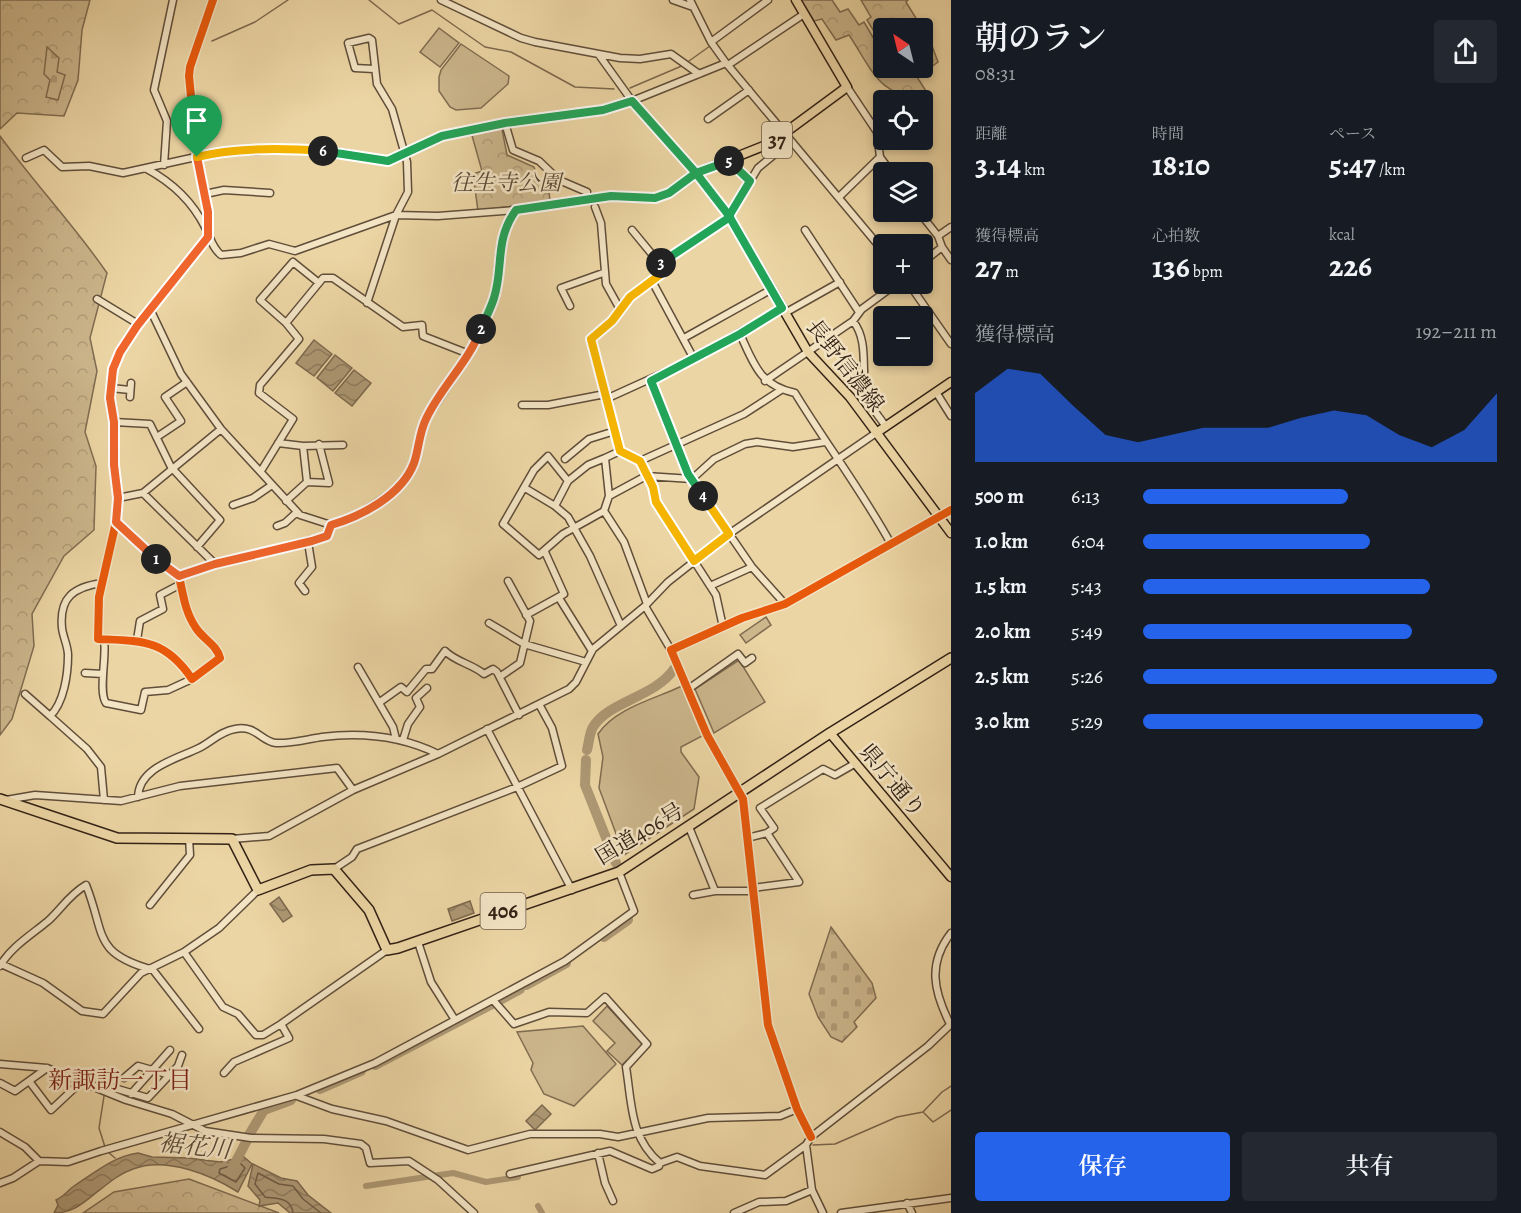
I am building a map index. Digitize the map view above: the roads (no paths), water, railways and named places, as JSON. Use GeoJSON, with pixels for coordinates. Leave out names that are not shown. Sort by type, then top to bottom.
{"type":"FeatureCollection","features":[{"type":"Feature","properties":{"kind":"highway","name":"国道406号"},"geometry":{"type":"LineString","coordinates":[[387,950],[418,942],[619,872],[830,733],[951,658]]}},
{"type":"Feature","properties":{"kind":"highway"},"geometry":{"type":"LineString","coordinates":[[3,800],[117,838],[232,840],[258,890],[282,878],[311,870],[334,870],[369,910],[387,950]]}},
{"type":"Feature","properties":{"kind":"main road"},"geometry":{"type":"LineString","coordinates":[[796,0],[847,87]]}},
{"type":"Feature","properties":{"kind":"main road","name":"37"},"geometry":{"type":"LineString","coordinates":[[696,173],[788,138],[847,87]]}},
{"type":"Feature","properties":{"kind":"main road","name":"長野信濃線"},"geometry":{"type":"LineString","coordinates":[[696,173],[730,217],[808,352],[850,397],[876,434],[941,516],[951,533]]}},
{"type":"Feature","properties":{"kind":"main road"},"geometry":{"type":"LineString","coordinates":[[876,434],[951,382]]}},
{"type":"Feature","properties":{"kind":"main road","name":"県庁通り"},"geometry":{"type":"LineString","coordinates":[[830,733],[951,877]]}},
{"type":"Feature","properties":{"kind":"street"},"geometry":{"type":"LineString","coordinates":[[164,165],[167,121],[154,90],[173,0]]}},
{"type":"Feature","properties":{"kind":"street"},"geometry":{"type":"LineString","coordinates":[[116,522],[179,576],[186,610],[196,629],[219,651],[220,658],[192,679],[168,690],[145,692],[141,710],[106,703],[103,699],[102,674],[106,656],[101,639],[99,597],[116,522],[118,498],[114,465],[111,388],[113,369],[120,352],[138,324],[208,237],[210,224],[197,157],[190,67],[213,0]]}},
{"type":"Feature","properties":{"kind":"street"},"geometry":{"type":"LineString","coordinates":[[441,0],[521,38],[599,55],[640,59],[671,54],[699,74]]}},
{"type":"Feature","properties":{"kind":"street"},"geometry":{"type":"LineString","coordinates":[[674,0],[693,7]]}},
{"type":"Feature","properties":{"kind":"street"},"geometry":{"type":"LineString","coordinates":[[690,0],[711,42],[727,64],[873,239]]}},
{"type":"Feature","properties":{"kind":"street"},"geometry":{"type":"LineString","coordinates":[[711,42],[768,0]]}},
{"type":"Feature","properties":{"kind":"street"},"geometry":{"type":"LineString","coordinates":[[26,158],[44,150],[62,167],[89,166],[123,173],[214,153],[290,149],[338,153],[388,161],[442,136],[505,123],[603,110],[632,101],[727,64],[804,14]]}},
{"type":"Feature","properties":{"kind":"street"},"geometry":{"type":"LineString","coordinates":[[367,303],[396,215],[408,192],[407,162],[403,156],[392,109],[377,84],[372,40],[369,38],[348,43],[355,68],[374,69]]}},
{"type":"Feature","properties":{"kind":"street"},"geometry":{"type":"LineString","coordinates":[[147,169],[185,194],[206,229],[208,237],[221,255],[241,253],[269,244],[295,251],[396,215],[516,210],[611,196],[655,198],[669,193],[696,173],[632,101],[599,55]]}},
{"type":"Feature","properties":{"kind":"street"},"geometry":{"type":"LineString","coordinates":[[847,87],[877,132],[880,157],[884,162]]}},
{"type":"Feature","properties":{"kind":"street"},"geometry":{"type":"LineString","coordinates":[[708,119],[748,90]]}},
{"type":"Feature","properties":{"kind":"street"},"geometry":{"type":"LineString","coordinates":[[505,123],[513,150],[539,161],[559,180],[587,192]]}},
{"type":"Feature","properties":{"kind":"street"},"geometry":{"type":"LineString","coordinates":[[660,264],[730,217],[758,168],[788,138]]}},
{"type":"Feature","properties":{"kind":"street"},"geometry":{"type":"LineString","coordinates":[[839,197],[880,157]]}},
{"type":"Feature","properties":{"kind":"street"},"geometry":{"type":"LineString","coordinates":[[728,159],[750,181]]}},
{"type":"Feature","properties":{"kind":"street"},"geometry":{"type":"LineString","coordinates":[[206,194],[224,190],[270,193]]}},
{"type":"Feature","properties":{"kind":"street"},"geometry":{"type":"LineString","coordinates":[[595,207],[601,223],[603,273],[606,284],[621,311]]}},
{"type":"Feature","properties":{"kind":"street"},"geometry":{"type":"LineString","coordinates":[[150,309],[188,382],[221,429],[297,512],[331,525],[353,518],[404,482],[414,463],[426,419],[469,354],[495,297],[500,248],[505,230],[516,210]]}},
{"type":"Feature","properties":{"kind":"street"},"geometry":{"type":"LineString","coordinates":[[928,222],[951,260]]}},
{"type":"Feature","properties":{"kind":"street"},"geometry":{"type":"LineString","coordinates":[[938,236],[951,227]]}},
{"type":"Feature","properties":{"kind":"street"},"geometry":{"type":"LineString","coordinates":[[632,230],[660,264],[661,274],[630,297],[621,311],[591,339],[620,451],[640,461],[661,511],[716,595],[723,627]]}},
{"type":"Feature","properties":{"kind":"street"},"geometry":{"type":"LineString","coordinates":[[805,230],[859,312]]}},
{"type":"Feature","properties":{"kind":"street"},"geometry":{"type":"LineString","coordinates":[[933,254],[942,247]]}},
{"type":"Feature","properties":{"kind":"street"},"geometry":{"type":"LineString","coordinates":[[261,471],[293,419],[260,393],[260,386],[299,339],[286,322],[260,300],[293,262],[319,283]]}},
{"type":"Feature","properties":{"kind":"street"},"geometry":{"type":"LineString","coordinates":[[570,306],[561,288],[603,273]]}},
{"type":"Feature","properties":{"kind":"street"},"geometry":{"type":"LineString","coordinates":[[286,322],[323,278],[333,278],[403,327],[422,324],[423,336],[469,354]]}},
{"type":"Feature","properties":{"kind":"street"},"geometry":{"type":"LineString","coordinates":[[652,281],[694,358]]}},
{"type":"Feature","properties":{"kind":"street"},"geometry":{"type":"LineString","coordinates":[[522,405],[548,405],[606,397],[651,381],[840,282]]}},
{"type":"Feature","properties":{"kind":"street"},"geometry":{"type":"LineString","coordinates":[[684,338],[772,289]]}},
{"type":"Feature","properties":{"kind":"street"},"geometry":{"type":"LineString","coordinates":[[765,381],[853,321],[859,312],[883,294]]}},
{"type":"Feature","properties":{"kind":"street"},"geometry":{"type":"LineString","coordinates":[[916,294],[951,344]]}},
{"type":"Feature","properties":{"kind":"street"},"geometry":{"type":"LineString","coordinates":[[97,299],[138,324]]}},
{"type":"Feature","properties":{"kind":"street"},"geometry":{"type":"LineString","coordinates":[[853,321],[858,327],[864,347],[866,397],[886,427]]}},
{"type":"Feature","properties":{"kind":"street"},"geometry":{"type":"LineString","coordinates":[[945,334],[951,330]]}},
{"type":"Feature","properties":{"kind":"street"},"geometry":{"type":"LineString","coordinates":[[740,334],[758,372],[765,381],[781,390],[795,393],[825,441],[838,457],[891,544]]}},
{"type":"Feature","properties":{"kind":"street"},"geometry":{"type":"LineString","coordinates":[[651,381],[676,446],[692,479],[752,567],[785,604]]}},
{"type":"Feature","properties":{"kind":"street"},"geometry":{"type":"LineString","coordinates":[[157,437],[181,421],[165,397],[188,382]]}},
{"type":"Feature","properties":{"kind":"street"},"geometry":{"type":"LineString","coordinates":[[111,388],[130,386],[130,397]]}},
{"type":"Feature","properties":{"kind":"street"},"geometry":{"type":"LineString","coordinates":[[640,461],[744,414],[769,400],[781,390]]}},
{"type":"Feature","properties":{"kind":"street"},"geometry":{"type":"LineString","coordinates":[[936,392],[951,416]]}},
{"type":"Feature","properties":{"kind":"street"},"geometry":{"type":"LineString","coordinates":[[114,422],[150,424],[171,467],[220,520],[197,547]]}},
{"type":"Feature","properties":{"kind":"street"},"geometry":{"type":"LineString","coordinates":[[118,498],[143,493],[171,467],[221,429]]}},
{"type":"Feature","properties":{"kind":"street"},"geometry":{"type":"LineString","coordinates":[[565,459],[589,439],[615,431]]}},
{"type":"Feature","properties":{"kind":"street"},"geometry":{"type":"LineString","coordinates":[[232,840],[269,836],[353,790],[438,754],[540,706],[569,689],[576,682],[592,651],[694,561],[838,457],[876,434]]}},
{"type":"Feature","properties":{"kind":"street"},"geometry":{"type":"LineString","coordinates":[[609,496],[646,476],[692,479],[714,459],[746,444],[757,442],[793,447],[825,441]]}},
{"type":"Feature","properties":{"kind":"street"},"geometry":{"type":"LineString","coordinates":[[278,443],[303,446],[343,445]]}},
{"type":"Feature","properties":{"kind":"street"},"geometry":{"type":"LineString","coordinates":[[286,501],[307,482],[330,483],[319,444]]}},
{"type":"Feature","properties":{"kind":"street"},"geometry":{"type":"LineString","coordinates":[[303,446],[307,482]]}},
{"type":"Feature","properties":{"kind":"street"},"geometry":{"type":"LineString","coordinates":[[555,506],[568,482],[588,465],[620,451]]}},
{"type":"Feature","properties":{"kind":"street"},"geometry":{"type":"LineString","coordinates":[[568,482],[548,456],[534,470],[503,524],[539,555],[575,527],[604,511],[609,496],[605,458]]}},
{"type":"Feature","properties":{"kind":"street"},"geometry":{"type":"LineString","coordinates":[[233,505],[253,498],[272,485]]}},
{"type":"Feature","properties":{"kind":"street"},"geometry":{"type":"LineString","coordinates":[[525,488],[555,506],[575,527],[621,626]]}},
{"type":"Feature","properties":{"kind":"street"},"geometry":{"type":"LineString","coordinates":[[143,493],[215,564]]}},
{"type":"Feature","properties":{"kind":"street"},"geometry":{"type":"LineString","coordinates":[[671,650],[723,627],[785,604],[951,510]]}},
{"type":"Feature","properties":{"kind":"street"},"geometry":{"type":"LineString","coordinates":[[604,511],[624,542],[646,605],[671,650],[707,735],[742,799],[768,1025],[797,1109],[811,1137]]}},
{"type":"Feature","properties":{"kind":"street"},"geometry":{"type":"LineString","coordinates":[[277,526],[285,523],[297,512]]}},
{"type":"Feature","properties":{"kind":"street"},"geometry":{"type":"LineString","coordinates":[[179,576],[215,564],[327,536],[331,525]]}},
{"type":"Feature","properties":{"kind":"street"},"geometry":{"type":"LineString","coordinates":[[305,591],[299,583],[312,567],[308,542]]}},
{"type":"Feature","properties":{"kind":"street"},"geometry":{"type":"LineString","coordinates":[[526,615],[564,594],[544,552]]}},
{"type":"Feature","properties":{"kind":"street"},"geometry":{"type":"LineString","coordinates":[[710,586],[752,567]]}},
{"type":"Feature","properties":{"kind":"street"},"geometry":{"type":"LineString","coordinates":[[501,676],[520,663],[530,621],[508,581]]}},
{"type":"Feature","properties":{"kind":"street"},"geometry":{"type":"LineString","coordinates":[[50,716],[56,711],[66,672],[68,653],[62,628],[62,610],[72,592],[82,586],[102,583]]}},
{"type":"Feature","properties":{"kind":"street"},"geometry":{"type":"LineString","coordinates":[[137,640],[140,621],[163,609],[160,595],[181,584]]}},
{"type":"Feature","properties":{"kind":"street"},"geometry":{"type":"LineString","coordinates":[[559,598],[592,651]]}},
{"type":"Feature","properties":{"kind":"street"},"geometry":{"type":"LineString","coordinates":[[489,623],[524,644],[585,662]]}},
{"type":"Feature","properties":{"kind":"street"},"geometry":{"type":"LineString","coordinates":[[101,639],[137,640],[168,652],[181,663],[192,679]]}},
{"type":"Feature","properties":{"kind":"street"},"geometry":{"type":"LineString","coordinates":[[380,702],[401,687],[407,692],[426,669],[432,669],[445,651],[484,674],[493,669],[501,676],[519,715]]}},
{"type":"Feature","properties":{"kind":"street"},"geometry":{"type":"LineString","coordinates":[[687,690],[738,654],[744,663],[752,658]]}},
{"type":"Feature","properties":{"kind":"street"},"geometry":{"type":"LineString","coordinates":[[358,667],[399,739]]}},
{"type":"Feature","properties":{"kind":"street"},"geometry":{"type":"LineString","coordinates":[[85,673],[102,674]]}},
{"type":"Feature","properties":{"kind":"street"},"geometry":{"type":"LineString","coordinates":[[399,739],[420,707],[416,698],[427,688]]}},
{"type":"Feature","properties":{"kind":"street"},"geometry":{"type":"LineString","coordinates":[[25,694],[87,748],[101,767],[104,800]]}},
{"type":"Feature","properties":{"kind":"street"},"geometry":{"type":"LineString","coordinates":[[334,870],[357,849],[517,787],[562,766],[552,728],[540,706]]}},
{"type":"Feature","properties":{"kind":"street"},"geometry":{"type":"LineString","coordinates":[[138,797],[142,782],[158,767],[235,729],[248,728],[275,743],[355,734],[399,739],[438,754]]}},
{"type":"Feature","properties":{"kind":"street"},"geometry":{"type":"LineString","coordinates":[[487,729],[572,890]]}},
{"type":"Feature","properties":{"kind":"street"},"geometry":{"type":"LineString","coordinates":[[747,838],[767,833],[774,828],[760,808],[824,769],[835,775],[856,763]]}},
{"type":"Feature","properties":{"kind":"street"},"geometry":{"type":"LineString","coordinates":[[3,800],[35,795],[121,801],[180,786],[337,768],[353,790]]}},
{"type":"Feature","properties":{"kind":"street"},"geometry":{"type":"LineString","coordinates":[[689,827],[716,891]]}},
{"type":"Feature","properties":{"kind":"street"},"geometry":{"type":"LineString","coordinates":[[693,895],[799,882],[767,833]]}},
{"type":"Feature","properties":{"kind":"street"},"geometry":{"type":"LineString","coordinates":[[150,905],[190,855],[189,838]]}},
{"type":"Feature","properties":{"kind":"street"},"geometry":{"type":"LineString","coordinates":[[0,1183],[13,1178],[39,1161],[77,1160],[297,1095],[375,1063],[566,961],[634,910],[619,872]]}},
{"type":"Feature","properties":{"kind":"street"},"geometry":{"type":"LineString","coordinates":[[151,969],[141,969],[126,962],[115,956],[108,947],[97,927],[94,905],[86,885],[76,891],[49,920],[11,951],[1,966],[43,983],[82,1011],[103,1014],[141,973],[151,969],[184,952],[219,928],[258,890]]}},
{"type":"Feature","properties":{"kind":"street"},"geometry":{"type":"LineString","coordinates":[[510,1174],[610,1151],[652,1169],[660,1163],[678,1157],[700,1166],[765,1175],[928,1046],[951,1024],[938,1000],[934,966],[951,933]]}},
{"type":"Feature","properties":{"kind":"street"},"geometry":{"type":"LineString","coordinates":[[418,942],[431,982],[455,1020]]}},
{"type":"Feature","properties":{"kind":"street"},"geometry":{"type":"LineString","coordinates":[[184,952],[223,1007],[238,1014],[256,1035],[263,1035],[387,950]]}},
{"type":"Feature","properties":{"kind":"street"},"geometry":{"type":"LineString","coordinates":[[151,969],[199,1029]]}},
{"type":"Feature","properties":{"kind":"street"},"geometry":{"type":"LineString","coordinates":[[493,1000],[514,1024],[549,1012],[587,1013],[605,997],[647,1044],[626,1067],[637,1135],[649,1154],[660,1163]]}},
{"type":"Feature","properties":{"kind":"street"},"geometry":{"type":"LineString","coordinates":[[224,1073],[234,1062],[289,1038],[281,1024]]}},
{"type":"Feature","properties":{"kind":"street"},"geometry":{"type":"LineString","coordinates":[[131,1094],[170,1050]]}},
{"type":"Feature","properties":{"kind":"street"},"geometry":{"type":"LineString","coordinates":[[96,1086],[104,1085],[148,1098],[178,1066],[182,1055]]}},
{"type":"Feature","properties":{"kind":"street"},"geometry":{"type":"LineString","coordinates":[[0,1064],[48,1068],[71,1074],[194,1124],[205,1131],[251,1138],[324,1138],[361,1144],[366,1148],[370,1163],[409,1161],[438,1180],[474,1213]]}},
{"type":"Feature","properties":{"kind":"street"},"geometry":{"type":"LineString","coordinates":[[124,1078],[138,1066],[170,1075]]}},
{"type":"Feature","properties":{"kind":"street"},"geometry":{"type":"LineString","coordinates":[[0,1083],[15,1091],[48,1068]]}},
{"type":"Feature","properties":{"kind":"street"},"geometry":{"type":"LineString","coordinates":[[29,1081],[51,1110],[83,1080]]}},
{"type":"Feature","properties":{"kind":"street"},"geometry":{"type":"LineString","coordinates":[[297,1095],[332,1109],[386,1121],[468,1150],[530,1134],[600,1134],[618,1137],[637,1135],[708,1118],[780,1116],[797,1109]]}},
{"type":"Feature","properties":{"kind":"street"},"geometry":{"type":"LineString","coordinates":[[0,1132],[25,1147],[39,1161]]}},
{"type":"Feature","properties":{"kind":"street"},"geometry":{"type":"LineString","coordinates":[[806,1144],[812,1190],[823,1213]]}},
{"type":"Feature","properties":{"kind":"street"},"geometry":{"type":"LineString","coordinates":[[598,1153],[605,1183],[613,1201]]}},
{"type":"Feature","properties":{"kind":"street"},"geometry":{"type":"LineString","coordinates":[[734,1213],[759,1202],[786,1201],[812,1190]]}},
{"type":"Feature","properties":{"kind":"street"},"geometry":{"type":"LineString","coordinates":[[841,1213],[951,1198]]}},
{"type":"Feature","properties":{"kind":"street"},"geometry":{"type":"LineString","coordinates":[[908,1203],[912,1213]]}},
{"type":"Feature","properties":{"kind":"water"},"geometry":{"type":"Polygon","coordinates":[[[314,340],[332,354],[314,376],[296,363],[314,340]]]}},
{"type":"Feature","properties":{"kind":"water"},"geometry":{"type":"Polygon","coordinates":[[[335,355],[352,368],[333,391],[317,378],[335,355]]]}},
{"type":"Feature","properties":{"kind":"water"},"geometry":{"type":"Polygon","coordinates":[[[354,370],[371,383],[352,406],[335,393],[354,370]]]}},
{"type":"Feature","properties":{"kind":"water"},"geometry":{"type":"Polygon","coordinates":[[[279,897],[292,916],[283,922],[270,904],[279,897]]]}},
{"type":"Feature","properties":{"kind":"water"},"geometry":{"type":"Polygon","coordinates":[[[470,901],[474,913],[452,921],[448,909],[470,901]]]}},
{"type":"Feature","properties":{"kind":"water"},"geometry":{"type":"Polygon","coordinates":[[[542,1105],[551,1114],[535,1130],[526,1121],[542,1105]]]}},
{"type":"Feature","properties":{"kind":"water"},"geometry":{"type":"Polygon","coordinates":[[[138,1153],[152,1157],[220,1162],[244,1157],[252,1164],[238,1192],[215,1179],[188,1169],[160,1165],[146,1166],[120,1175],[74,1209],[54,1213],[58,1205],[56,1200],[74,1186],[112,1161],[138,1153]]]}},
{"type":"Feature","properties":{"kind":"water"},"geometry":{"type":"Polygon","coordinates":[[[253,1164],[281,1178],[297,1181],[308,1195],[331,1213],[290,1213],[278,1203],[259,1206],[260,1200],[248,1186],[253,1164]]]}},
{"type":"Feature","properties":{"kind":"waterway"},"geometry":{"type":"LineString","coordinates":[[212,41],[255,22],[288,0]]}},
{"type":"Feature","properties":{"kind":"waterway"},"geometry":{"type":"LineString","coordinates":[[369,0],[399,24],[432,10],[485,47],[511,52],[575,87],[614,89]]}},
{"type":"Feature","properties":{"kind":"waterway"},"geometry":{"type":"LineString","coordinates":[[689,61],[710,46]]}},
{"type":"Feature","properties":{"kind":"waterway"},"geometry":{"type":"LineString","coordinates":[[630,88],[684,65]]}},
{"type":"Feature","properties":{"kind":"waterway"},"geometry":{"type":"LineString","coordinates":[[587,750],[593,727],[600,718],[656,686],[674,669]]}},
{"type":"Feature","properties":{"kind":"waterway"},"geometry":{"type":"LineString","coordinates":[[586,760],[585,785],[616,863]]}},
{"type":"Feature","properties":{"kind":"waterway"},"geometry":{"type":"LineString","coordinates":[[604,937],[628,920]]}},
{"type":"Feature","properties":{"kind":"waterway"},"geometry":{"type":"LineString","coordinates":[[526,985],[566,963]]}},
{"type":"Feature","properties":{"kind":"waterway"},"geometry":{"type":"LineString","coordinates":[[498,1001],[520,989]]}},
{"type":"Feature","properties":{"kind":"waterway"},"geometry":{"type":"LineString","coordinates":[[375,1065],[492,1004]]}},
{"type":"Feature","properties":{"kind":"waterway"},"geometry":{"type":"LineString","coordinates":[[320,1089],[361,1071]]}},
{"type":"Feature","properties":{"kind":"waterway"},"geometry":{"type":"LineString","coordinates":[[813,1145],[835,1144],[897,1117],[923,1112],[951,1086]]}},
{"type":"Feature","properties":{"kind":"waterway"},"geometry":{"type":"LineString","coordinates":[[104,1096],[99,1128],[105,1147]]}},
{"type":"Feature","properties":{"kind":"waterway"},"geometry":{"type":"LineString","coordinates":[[249,1135],[264,1110],[291,1100]]}},
{"type":"Feature","properties":{"kind":"waterway"},"geometry":{"type":"LineString","coordinates":[[924,1113],[933,1122],[951,1110]]}},
{"type":"Feature","properties":{"kind":"waterway","name":"裾花川"},"geometry":{"type":"LineString","coordinates":[[232,1169],[247,1140]]}},
{"type":"Feature","properties":{"kind":"waterway"},"geometry":{"type":"LineString","coordinates":[[108,1152],[115,1158]]}},
{"type":"Feature","properties":{"kind":"waterway"},"geometry":{"type":"LineString","coordinates":[[366,1186],[453,1173],[486,1182],[518,1177]]}},
{"type":"Feature","properties":{"kind":"waterway"},"geometry":{"type":"LineString","coordinates":[[538,1206],[542,1213]]}},
{"type":"Feature","properties":{"kind":"district","name":"新諏訪一丁目"},"geometry":{"type":"Point","coordinates":[120,1080]}},
{"type":"Feature","properties":{"kind":"park label","name":"往生寺公園"},"geometry":{"type":"Point","coordinates":[506,182]}}]}
